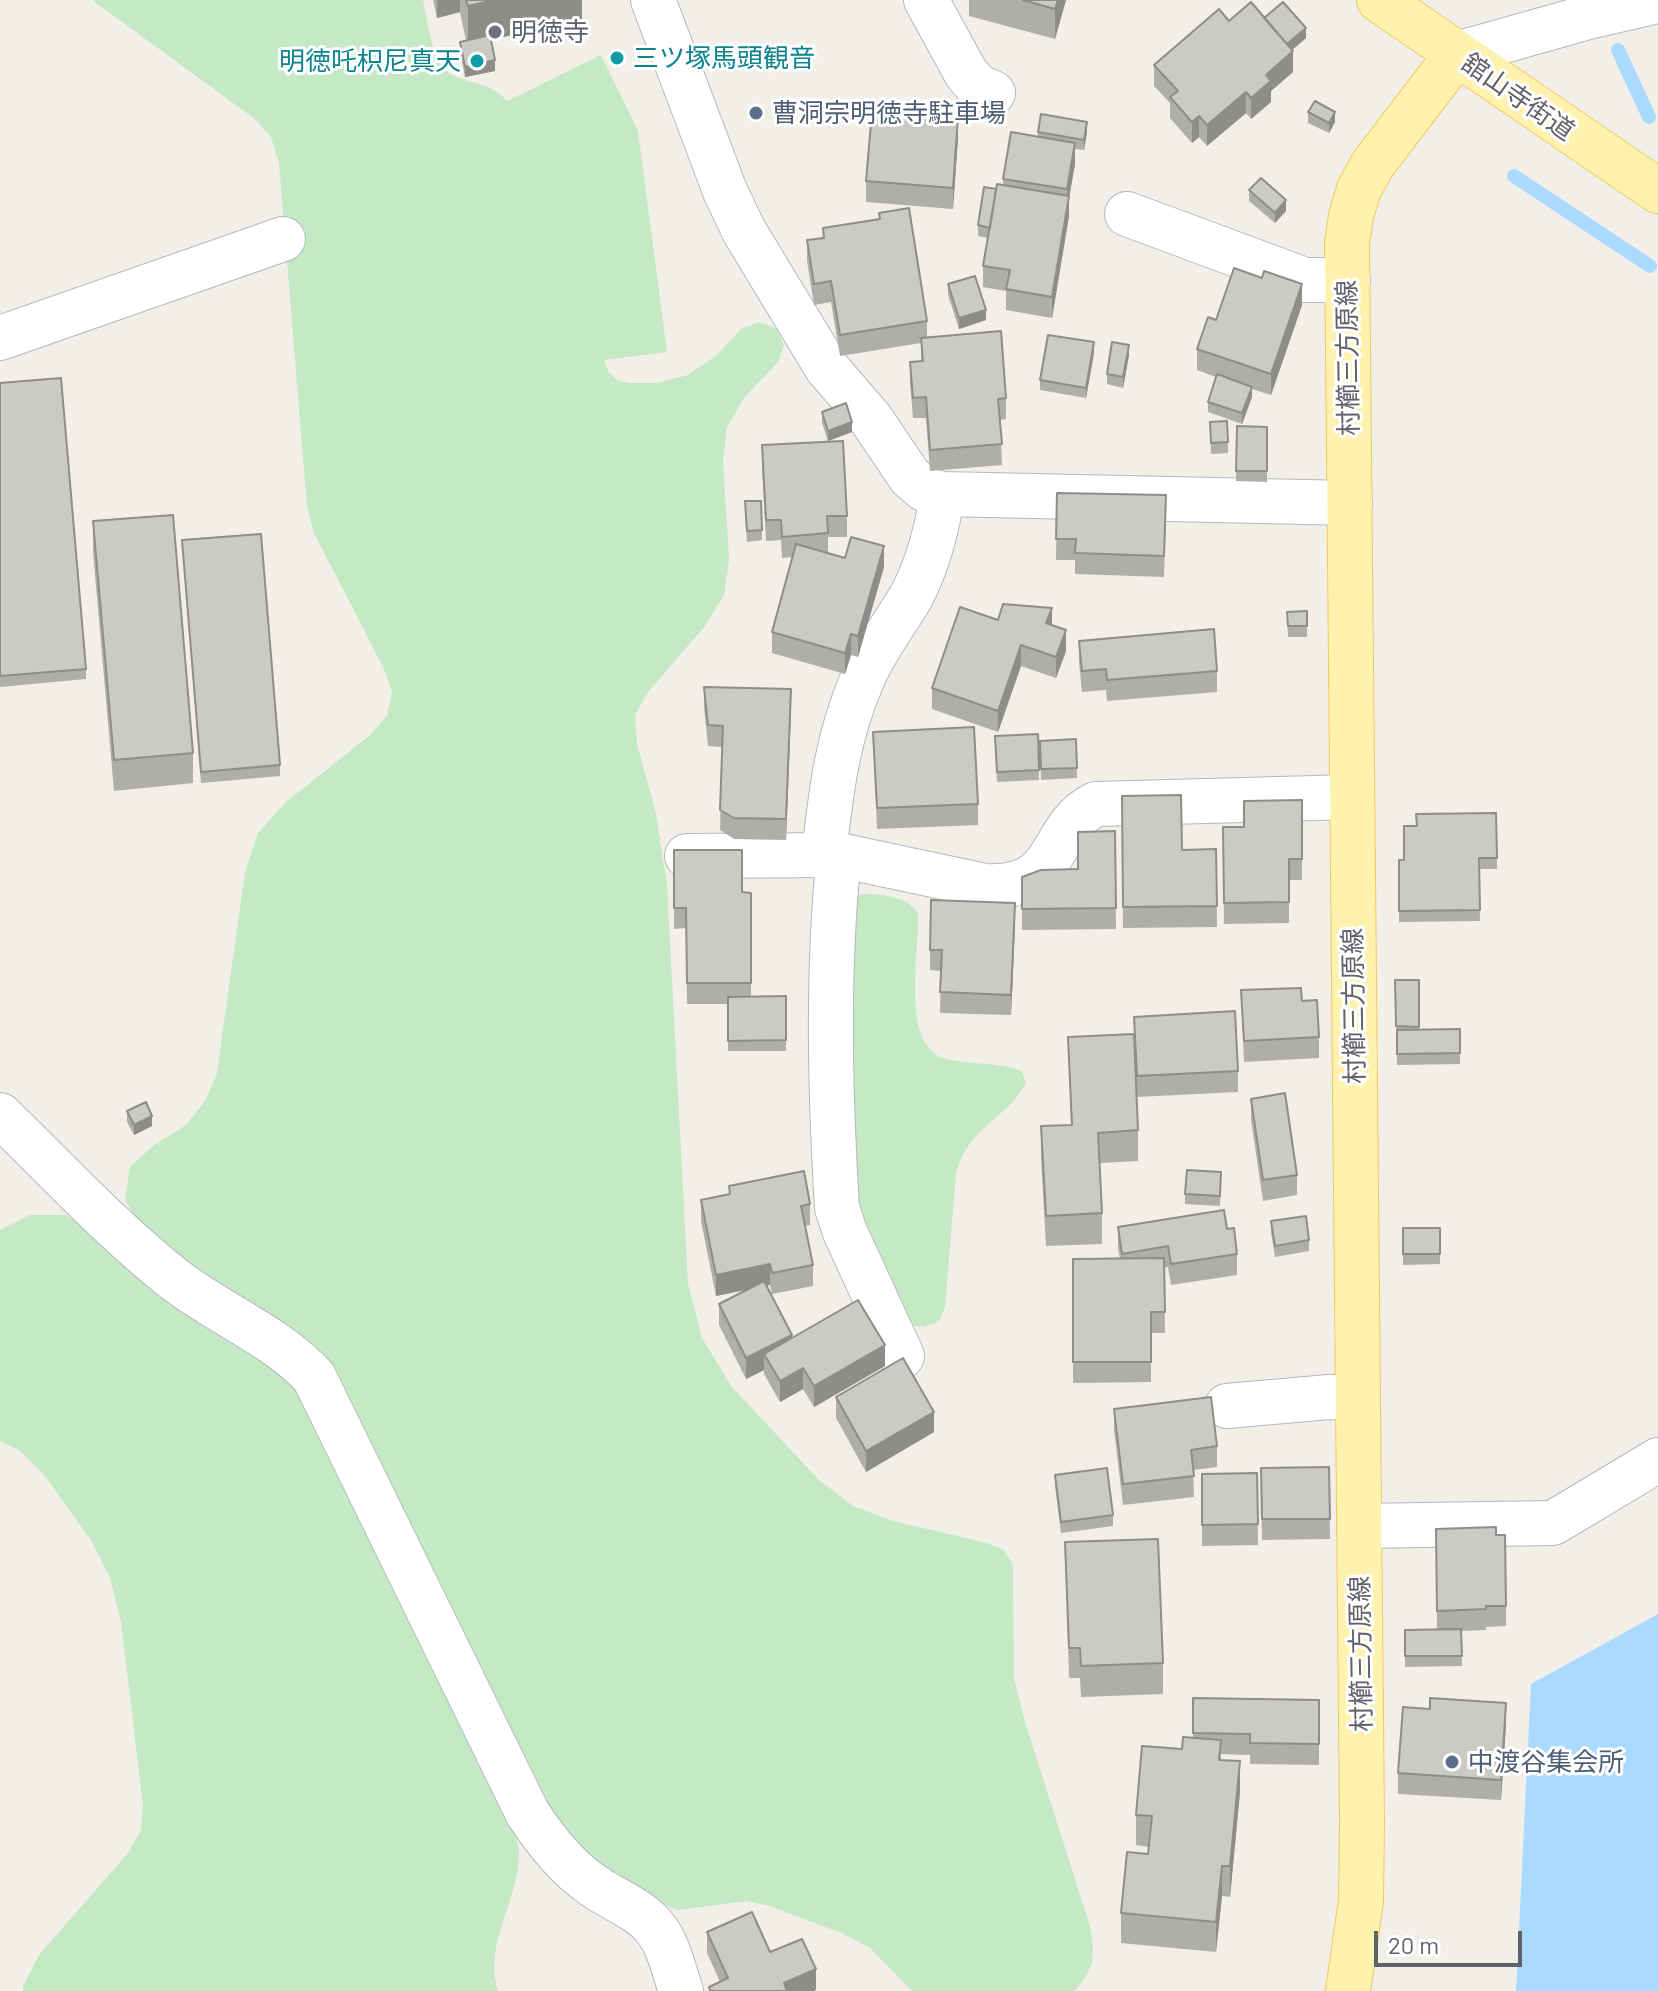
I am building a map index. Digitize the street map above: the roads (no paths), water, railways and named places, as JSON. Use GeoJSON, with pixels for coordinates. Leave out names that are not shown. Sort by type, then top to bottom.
{"type":"FeatureCollection","features":[{"type":"Feature","properties":{"kind":"main road","name":"舘山寺街道"},"geometry":{"type":"LineString","coordinates":[[1379,0],[1658,191]]}},
{"type":"Feature","properties":{"kind":"main road","name":"村櫛三方原線"},"geometry":{"type":"LineString","coordinates":[[1348,1991],[1361,1901],[1347,243],[1359,189],[1373,164],[1457,54]]}},
{"type":"Feature","properties":{"kind":"street"},"geometry":{"type":"LineString","coordinates":[[653,0],[698,123],[744,231],[827,368],[871,419],[910,477],[924,489],[942,494],[1350,503]]}},
{"type":"Feature","properties":{"kind":"street"},"geometry":{"type":"LineString","coordinates":[[926,0],[966,73],[977,86],[993,93]]}},
{"type":"Feature","properties":{"kind":"street"},"geometry":{"type":"LineString","coordinates":[[1457,54],[1658,1]]}},
{"type":"Feature","properties":{"kind":"street"},"geometry":{"type":"LineString","coordinates":[[1127,214],[1305,280],[1348,280]]}},
{"type":"Feature","properties":{"kind":"street"},"geometry":{"type":"LineString","coordinates":[[0,338],[283,239]]}},
{"type":"Feature","properties":{"kind":"street"},"geometry":{"type":"LineString","coordinates":[[902,1356],[837,1208],[831,1035],[831,854],[837,755],[845,725],[873,656],[917,584],[942,494]]}},
{"type":"Feature","properties":{"kind":"street"},"geometry":{"type":"LineString","coordinates":[[687,856],[831,854],[1002,887],[1019,884],[1035,875],[1048,863],[1077,818],[1085,809],[1096,804],[1352,797]]}},
{"type":"Feature","properties":{"kind":"street"},"geometry":{"type":"LineString","coordinates":[[0,1115],[130,1241],[175,1280],[224,1314],[279,1346],[314,1377],[528,1814],[546,1842],[569,1867],[655,1928],[669,1955],[681,1991]]}},
{"type":"Feature","properties":{"kind":"street"},"geometry":{"type":"LineString","coordinates":[[1227,1406],[1329,1397],[1358,1398]]}},
{"type":"Feature","properties":{"kind":"street"},"geometry":{"type":"LineString","coordinates":[[1360,1526],[1553,1523],[1658,1460]]}},
{"type":"Feature","properties":{"kind":"water"},"geometry":{"type":"Polygon","coordinates":[[[1658,1614],[1658,1991],[1516,1991],[1531,1684],[1658,1614]]]}},
{"type":"Feature","properties":{"kind":"waterway"},"geometry":{"type":"LineString","coordinates":[[1618,50],[1649,117]]}},
{"type":"Feature","properties":{"kind":"waterway"},"geometry":{"type":"LineString","coordinates":[[1514,176],[1650,266]]}},
{"type":"Feature","properties":{"kind":"place","name":"明徳寺"},"geometry":{"type":"Point","coordinates":[495,32]}},
{"type":"Feature","properties":{"kind":"place","name":"三ツ塚馬頭観音"},"geometry":{"type":"Point","coordinates":[617,58]}},
{"type":"Feature","properties":{"kind":"place","name":"明徳吒枳尼真天"},"geometry":{"type":"Point","coordinates":[477,61]}},
{"type":"Feature","properties":{"kind":"place","name":"曹洞宗明徳寺駐車場"},"geometry":{"type":"Point","coordinates":[756,113]}},
{"type":"Feature","properties":{"kind":"place","name":"中渡谷集会所"},"geometry":{"type":"Point","coordinates":[1452,1762]}}]}
